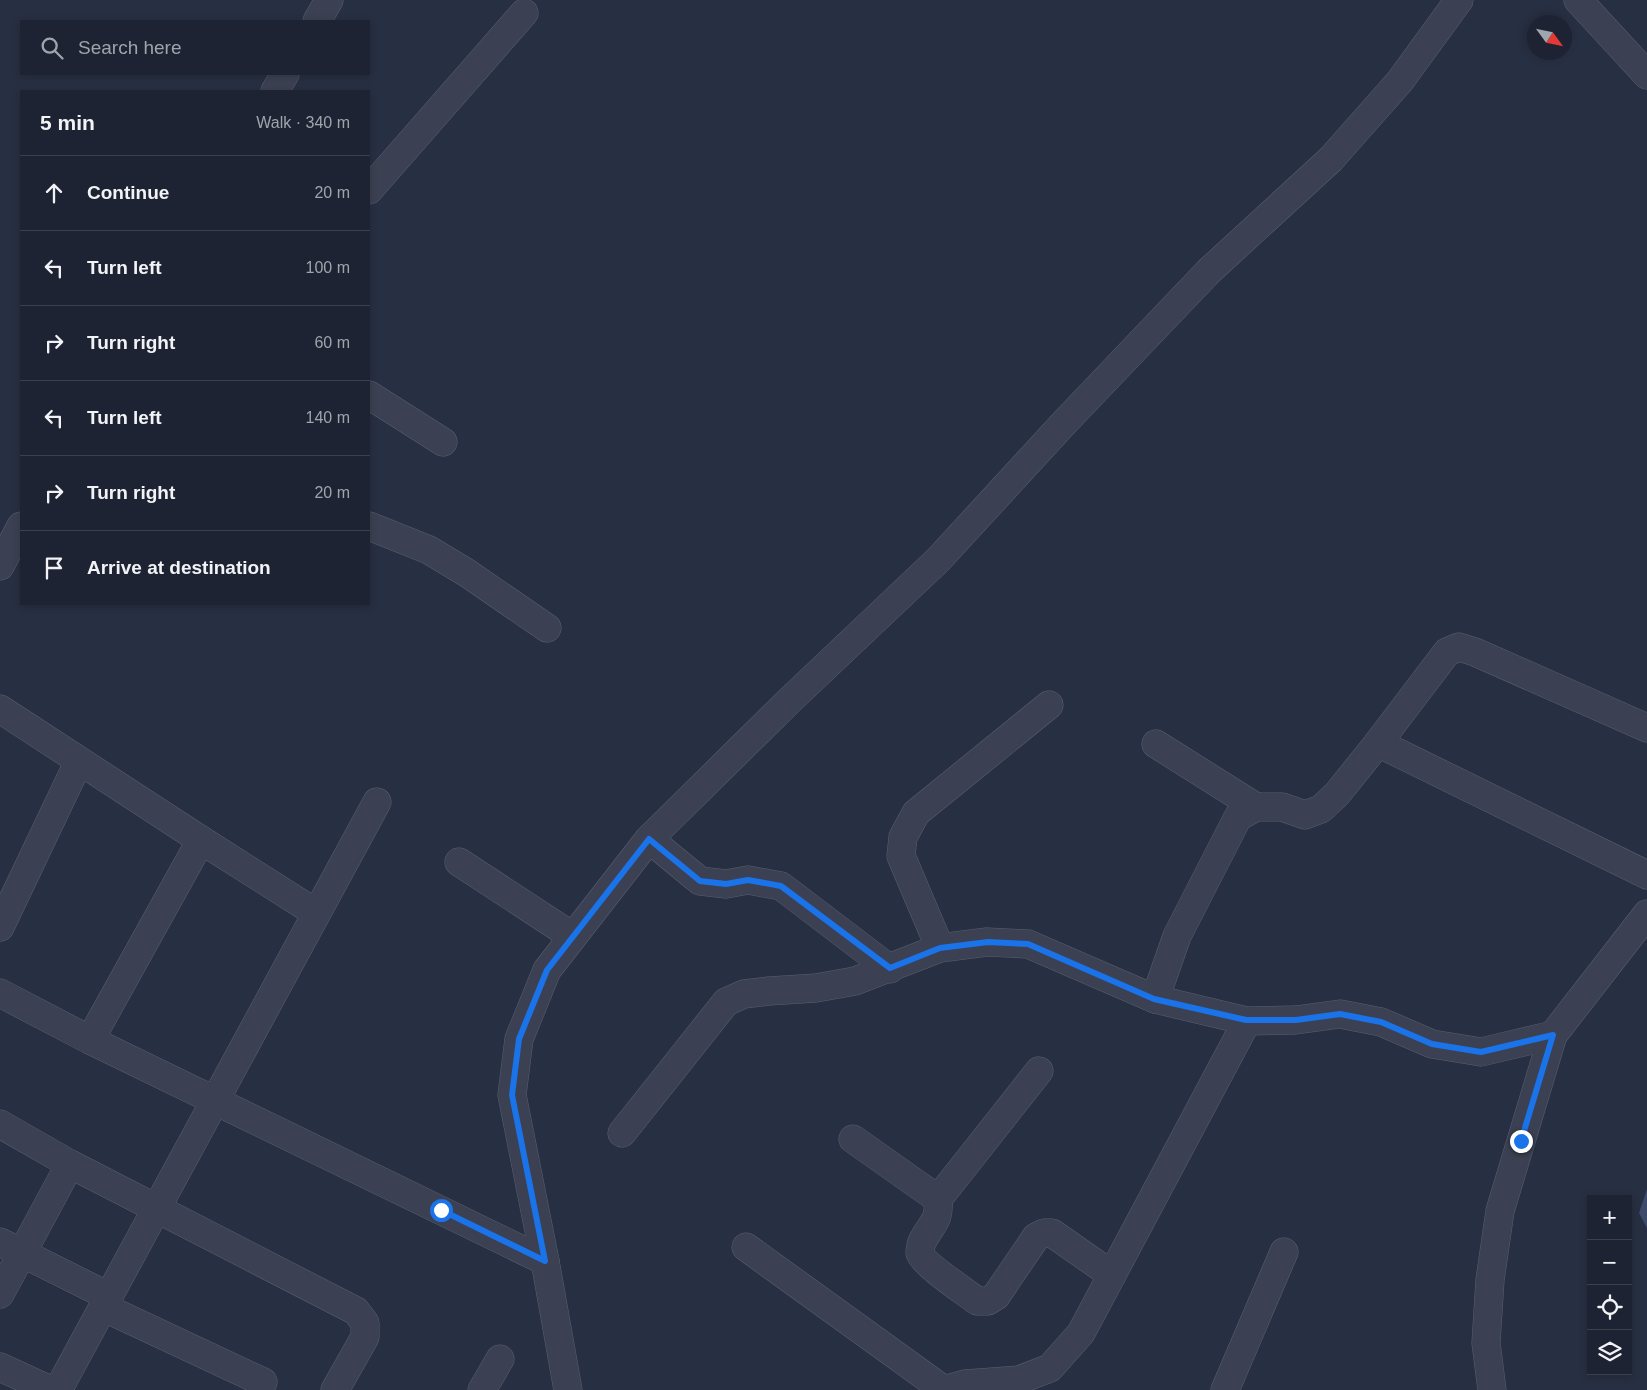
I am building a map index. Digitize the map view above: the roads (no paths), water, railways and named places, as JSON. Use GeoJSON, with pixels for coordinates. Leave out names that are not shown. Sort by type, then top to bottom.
{"type":"FeatureCollection","features":[{"type":"Feature","properties":{"kind":"street"},"geometry":{"type":"LineString","coordinates":[[317,20],[329,0]]}},
{"type":"Feature","properties":{"kind":"street"},"geometry":{"type":"LineString","coordinates":[[568,1390],[512,1095],[519,1039],[547,970],[649,839],[789,701],[938,560],[1064,422],[1209,272],[1331,160],[1400,81],[1459,0]]}},
{"type":"Feature","properties":{"kind":"street"},"geometry":{"type":"LineString","coordinates":[[1578,0],[1647,75]]}},
{"type":"Feature","properties":{"kind":"street"},"geometry":{"type":"LineString","coordinates":[[370,189],[524,13]]}},
{"type":"Feature","properties":{"kind":"street"},"geometry":{"type":"LineString","coordinates":[[276,90],[284,75]]}},
{"type":"Feature","properties":{"kind":"street"},"geometry":{"type":"LineString","coordinates":[[370,396],[443,442]]}},
{"type":"Feature","properties":{"kind":"street"},"geometry":{"type":"LineString","coordinates":[[370,526],[429,550],[467,573],[547,628]]}},
{"type":"Feature","properties":{"kind":"street"},"geometry":{"type":"LineString","coordinates":[[0,566],[20,528]]}},
{"type":"Feature","properties":{"kind":"street"},"geometry":{"type":"LineString","coordinates":[[1154,999],[1177,936],[1238,817],[1256,807],[1282,807],[1306,814],[1321,809],[1337,794],[1378,744],[1447,652],[1459,647],[1475,652],[1647,728]]}},
{"type":"Feature","properties":{"kind":"street"},"geometry":{"type":"LineString","coordinates":[[940,948],[901,856],[903,837],[916,813],[1049,705]]}},
{"type":"Feature","properties":{"kind":"street"},"geometry":{"type":"LineString","coordinates":[[0,709],[316,914]]}},
{"type":"Feature","properties":{"kind":"street"},"geometry":{"type":"LineString","coordinates":[[1156,744],[1256,807]]}},
{"type":"Feature","properties":{"kind":"street"},"geometry":{"type":"LineString","coordinates":[[1378,744],[1647,875]]}},
{"type":"Feature","properties":{"kind":"street"},"geometry":{"type":"LineString","coordinates":[[0,927],[79,761]]}},
{"type":"Feature","properties":{"kind":"street"},"geometry":{"type":"LineString","coordinates":[[58,1390],[377,802]]}},
{"type":"Feature","properties":{"kind":"street"},"geometry":{"type":"LineString","coordinates":[[649,839],[700,881],[726,884],[748,880],[781,886],[890,968]]}},
{"type":"Feature","properties":{"kind":"street"},"geometry":{"type":"LineString","coordinates":[[90,1040],[201,840]]}},
{"type":"Feature","properties":{"kind":"street"},"geometry":{"type":"LineString","coordinates":[[459,862],[572,936]]}},
{"type":"Feature","properties":{"kind":"street"},"geometry":{"type":"LineString","coordinates":[[1492,1390],[1486,1343],[1490,1280],[1500,1211],[1553,1035],[1647,914]]}},
{"type":"Feature","properties":{"kind":"street"},"geometry":{"type":"LineString","coordinates":[[622,1133],[726,1002],[744,994],[816,988],[855,981],[940,948],[988,942],[1028,944],[1154,999],[1246,1020],[1296,1020],[1340,1014],[1381,1022],[1432,1044],[1481,1052],[1553,1035]]}},
{"type":"Feature","properties":{"kind":"street"},"geometry":{"type":"LineString","coordinates":[[0,993],[90,1040],[545,1261]]}},
{"type":"Feature","properties":{"kind":"street"},"geometry":{"type":"LineString","coordinates":[[746,1247],[944,1390],[965,1384],[1019,1380],[1050,1368],[1081,1333],[1246,1020]]}},
{"type":"Feature","properties":{"kind":"street"},"geometry":{"type":"LineString","coordinates":[[1039,1072],[938,1199],[939,1212],[935,1223],[922,1243],[920,1254],[926,1263],[978,1301],[988,1301],[996,1296],[1036,1237],[1044,1233],[1052,1233],[1112,1275]]}},
{"type":"Feature","properties":{"kind":"street"},"geometry":{"type":"LineString","coordinates":[[0,1124],[70,1164],[356,1311],[365,1323],[365,1338],[335,1390]]}},
{"type":"Feature","properties":{"kind":"street"},"geometry":{"type":"LineString","coordinates":[[853,1139],[938,1199]]}},
{"type":"Feature","properties":{"kind":"street"},"geometry":{"type":"LineString","coordinates":[[0,1294],[11,1247],[70,1164]]}},
{"type":"Feature","properties":{"kind":"street"},"geometry":{"type":"LineString","coordinates":[[11,1247],[106,1302],[263,1382]]}},
{"type":"Feature","properties":{"kind":"street"},"geometry":{"type":"LineString","coordinates":[[1225,1390],[1284,1252]]}},
{"type":"Feature","properties":{"kind":"street"},"geometry":{"type":"LineString","coordinates":[[482,1390],[500,1359]]}},
{"type":"Feature","properties":{"kind":"street"},"geometry":{"type":"LineString","coordinates":[[0,1367],[50,1390]]}},
{"type":"Feature","properties":{"kind":"water"},"geometry":{"type":"Polygon","coordinates":[[[1647,1189],[1647,1228],[1639,1213],[1647,1189]]]}}]}
